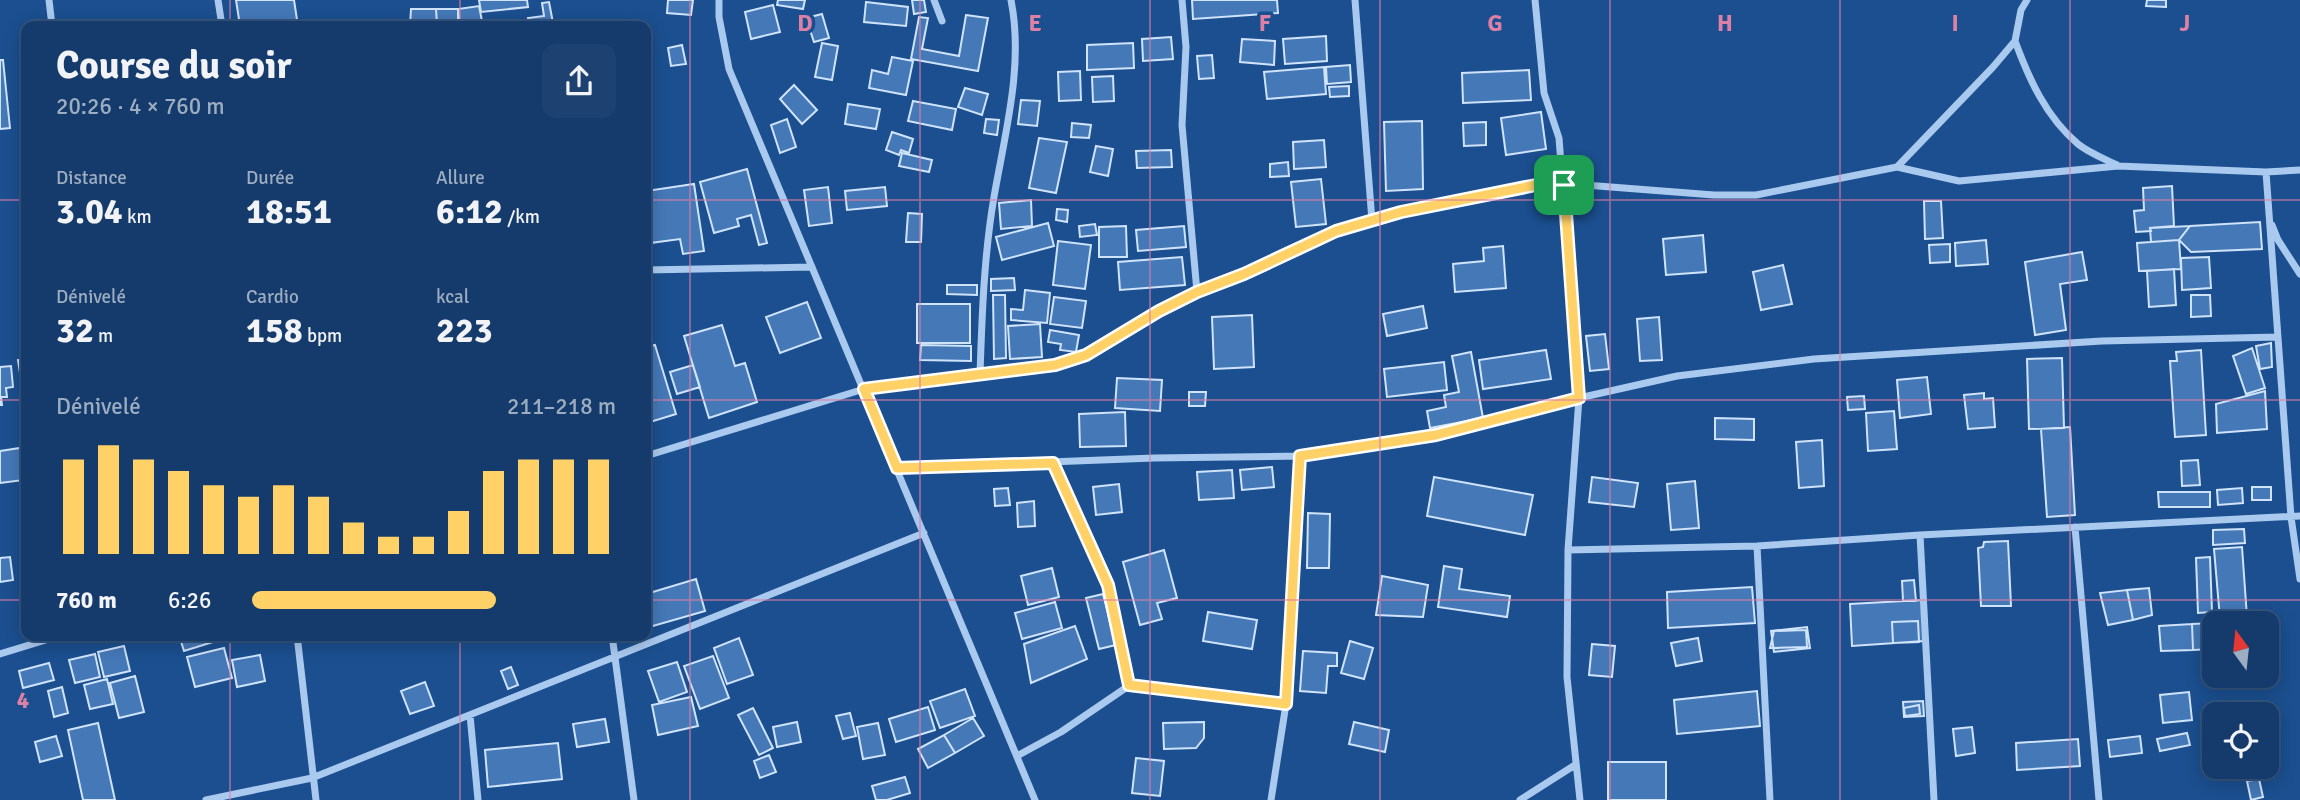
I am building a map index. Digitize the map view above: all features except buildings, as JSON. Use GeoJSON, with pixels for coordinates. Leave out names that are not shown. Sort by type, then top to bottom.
{"type":"FeatureCollection","features":[{"type":"Feature","properties":{"kind":"street"},"geometry":{"type":"LineString","coordinates":[[49,0],[51,21]]}},
{"type":"Feature","properties":{"kind":"street"},"geometry":{"type":"LineString","coordinates":[[218,0],[221,21]]}},
{"type":"Feature","properties":{"kind":"street"},"geometry":{"type":"LineString","coordinates":[[719,0],[719,17],[729,69],[1035,800]]}},
{"type":"Feature","properties":{"kind":"street"},"geometry":{"type":"LineString","coordinates":[[934,0],[942,21]]}},
{"type":"Feature","properties":{"kind":"street"},"geometry":{"type":"LineString","coordinates":[[980,374],[983,299],[991,224],[1007,134],[1017,42],[1011,0]]}},
{"type":"Feature","properties":{"kind":"street"},"geometry":{"type":"LineString","coordinates":[[1182,0],[1186,47],[1182,125],[1197,292]]}},
{"type":"Feature","properties":{"kind":"street"},"geometry":{"type":"LineString","coordinates":[[1355,0],[1372,220]]}},
{"type":"Feature","properties":{"kind":"street"},"geometry":{"type":"LineString","coordinates":[[1535,0],[1544,93],[1559,138],[1579,398],[1568,550],[1567,677],[1580,800]]}},
{"type":"Feature","properties":{"kind":"street"},"geometry":{"type":"LineString","coordinates":[[1897,167],[2015,41],[2021,10],[2027,0]]}},
{"type":"Feature","properties":{"kind":"street"},"geometry":{"type":"LineString","coordinates":[[2015,41],[2030,79],[2052,116],[2079,145],[2118,166]]}},
{"type":"Feature","properties":{"kind":"street"},"geometry":{"type":"LineString","coordinates":[[651,454],[864,389],[1055,365],[1086,355],[1159,311],[1197,292],[1244,274],[1336,231],[1401,212],[1530,187],[1564,185],[1714,195],[1756,195],[1897,167],[1959,181],[2118,166],[2266,172],[2300,170]]}},
{"type":"Feature","properties":{"kind":"street"},"geometry":{"type":"LineString","coordinates":[[2266,172],[2291,517],[2300,579]]}},
{"type":"Feature","properties":{"kind":"street"},"geometry":{"type":"LineString","coordinates":[[2269,218],[2278,240],[2300,274]]}},
{"type":"Feature","properties":{"kind":"street"},"geometry":{"type":"LineString","coordinates":[[651,270],[812,267]]}},
{"type":"Feature","properties":{"kind":"street"},"geometry":{"type":"LineString","coordinates":[[897,468],[1154,458],[1300,456],[1436,435],[1677,376],[1814,359],[2102,341],[2278,337]]}},
{"type":"Feature","properties":{"kind":"street"},"geometry":{"type":"LineString","coordinates":[[1271,800],[1286,704],[1300,456]]}},
{"type":"Feature","properties":{"kind":"street"},"geometry":{"type":"LineString","coordinates":[[1053,463],[1108,585],[1129,685]]}},
{"type":"Feature","properties":{"kind":"street"},"geometry":{"type":"LineString","coordinates":[[1568,550],[1757,546],[2300,516]]}},
{"type":"Feature","properties":{"kind":"street"},"geometry":{"type":"LineString","coordinates":[[2075,527],[2099,800]]}},
{"type":"Feature","properties":{"kind":"street"},"geometry":{"type":"LineString","coordinates":[[206,800],[312,778],[924,533]]}},
{"type":"Feature","properties":{"kind":"street"},"geometry":{"type":"LineString","coordinates":[[1920,535],[1934,800]]}},
{"type":"Feature","properties":{"kind":"street"},"geometry":{"type":"LineString","coordinates":[[1757,546],[1770,800]]}},
{"type":"Feature","properties":{"kind":"street"},"geometry":{"type":"LineString","coordinates":[[0,654],[42,641]]}},
{"type":"Feature","properties":{"kind":"street"},"geometry":{"type":"LineString","coordinates":[[297,641],[316,800]]}},
{"type":"Feature","properties":{"kind":"street"},"geometry":{"type":"LineString","coordinates":[[612,641],[634,800]]}},
{"type":"Feature","properties":{"kind":"street"},"geometry":{"type":"LineString","coordinates":[[1017,757],[1061,732],[1129,685],[1286,704]]}},
{"type":"Feature","properties":{"kind":"street"},"geometry":{"type":"LineString","coordinates":[[470,715],[478,800]]}},
{"type":"Feature","properties":{"kind":"street"},"geometry":{"type":"LineString","coordinates":[[1520,800],[1575,765]]}},
{"type":"Feature","properties":{"kind":"route"},"geometry":{"type":"LineString","coordinates":[[1541,184],[1564,185],[1579,398],[1436,435],[1300,456],[1286,704],[1129,685],[1108,585],[1053,463],[897,468],[864,389],[1055,365],[1086,355],[1159,311],[1197,292],[1244,274],[1336,231],[1401,212],[1472,197],[1541,184]]}}]}
